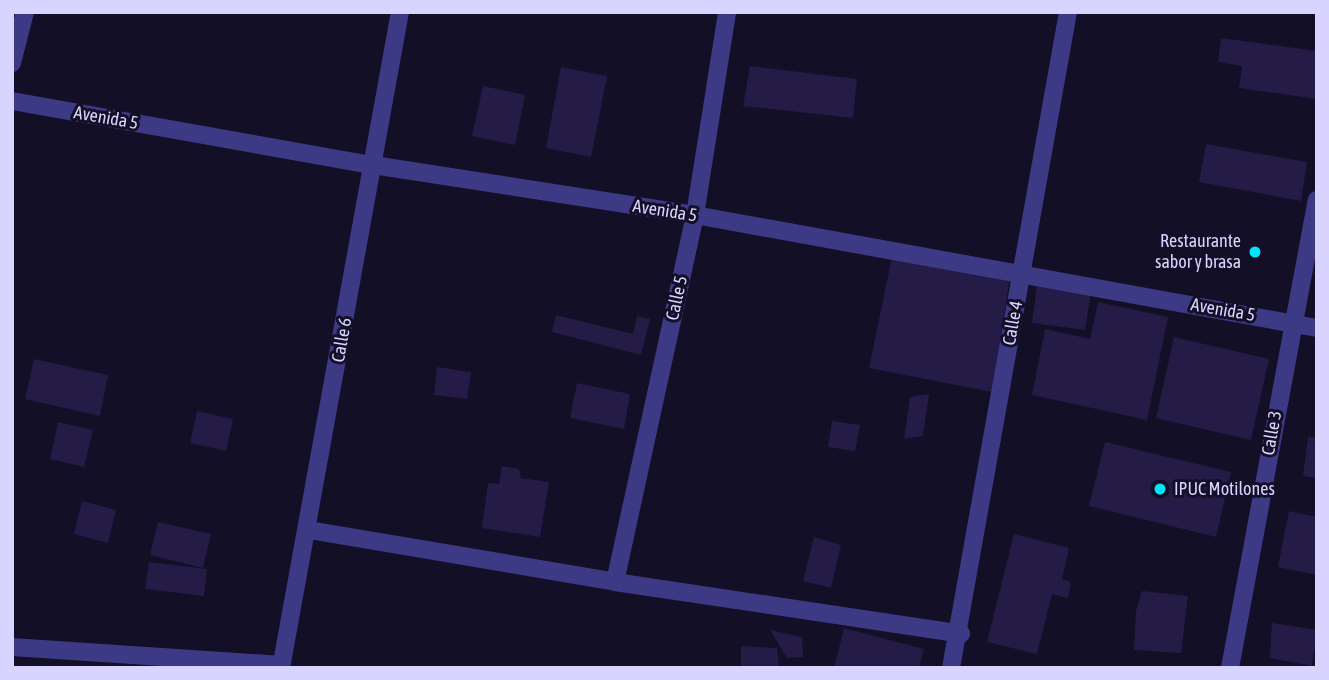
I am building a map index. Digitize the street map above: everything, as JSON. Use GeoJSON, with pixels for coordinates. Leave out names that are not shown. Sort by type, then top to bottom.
{"type":"FeatureCollection","features":[{"type":"Feature","properties":{"kind":"street"},"geometry":{"type":"LineString","coordinates":[[12,62],[25,12]]}},
{"type":"Feature","properties":{"kind":"street","name":"Calle 6"},"geometry":{"type":"LineString","coordinates":[[281,667],[309,530],[400,12]]}},
{"type":"Feature","properties":{"kind":"street","name":"Calle 5"},"geometry":{"type":"LineString","coordinates":[[615,583],[695,215],[727,12]]}},
{"type":"Feature","properties":{"kind":"street","name":"Calle 4"},"geometry":{"type":"LineString","coordinates":[[951,668],[961,634],[1068,12]]}},
{"type":"Feature","properties":{"kind":"street","name":"Avenida 5"},"geometry":{"type":"LineString","coordinates":[[12,101],[373,165],[695,215],[1317,328]]}},
{"type":"Feature","properties":{"kind":"street","name":"Calle 3"},"geometry":{"type":"LineString","coordinates":[[1230,668],[1292,322],[1317,200]]}},
{"type":"Feature","properties":{"kind":"street"},"geometry":{"type":"LineString","coordinates":[[309,530],[615,583],[961,634]]}},
{"type":"Feature","properties":{"kind":"street"},"geometry":{"type":"LineString","coordinates":[[12,647],[281,667]]}},
{"type":"Feature","properties":{"kind":"building"},"geometry":{"type":"Polygon","coordinates":[[[1221,38],[1317,51],[1317,99],[1239,88],[1242,66],[1218,62],[1221,38]]]}},
{"type":"Feature","properties":{"kind":"building"},"geometry":{"type":"Polygon","coordinates":[[[750,66],[857,79],[853,118],[743,106],[750,66]]]}},
{"type":"Feature","properties":{"kind":"building"},"geometry":{"type":"Polygon","coordinates":[[[561,67],[607,76],[591,157],[546,148],[561,67]]]}},
{"type":"Feature","properties":{"kind":"building"},"geometry":{"type":"Polygon","coordinates":[[[483,86],[525,95],[515,145],[472,136],[483,86]]]}},
{"type":"Feature","properties":{"kind":"building"},"geometry":{"type":"Polygon","coordinates":[[[1206,144],[1307,162],[1301,201],[1199,182],[1206,144]]]}},
{"type":"Feature","properties":{"kind":"building"},"geometry":{"type":"Polygon","coordinates":[[[893,252],[1010,277],[992,392],[869,368],[893,252]]]}},
{"type":"Feature","properties":{"kind":"building"},"geometry":{"type":"Polygon","coordinates":[[[1037,285],[1091,291],[1085,330],[1032,323],[1037,285]]]}},
{"type":"Feature","properties":{"kind":"building"},"geometry":{"type":"Polygon","coordinates":[[[1098,302],[1168,317],[1147,420],[1032,395],[1045,329],[1090,339],[1098,302]]]}},
{"type":"Feature","properties":{"kind":"building"},"geometry":{"type":"Polygon","coordinates":[[[556,315],[633,334],[637,316],[650,319],[641,355],[552,332],[556,315]]]}},
{"type":"Feature","properties":{"kind":"building"},"geometry":{"type":"Polygon","coordinates":[[[1174,337],[1269,359],[1251,440],[1156,418],[1174,337]]]}},
{"type":"Feature","properties":{"kind":"building"},"geometry":{"type":"Polygon","coordinates":[[[34,359],[108,375],[100,416],[25,399],[34,359]]]}},
{"type":"Feature","properties":{"kind":"building"},"geometry":{"type":"Polygon","coordinates":[[[437,367],[471,372],[467,399],[434,395],[437,367]]]}},
{"type":"Feature","properties":{"kind":"building"},"geometry":{"type":"Polygon","coordinates":[[[577,383],[630,394],[624,429],[570,418],[577,383]]]}},
{"type":"Feature","properties":{"kind":"building"},"geometry":{"type":"Polygon","coordinates":[[[929,394],[923,436],[904,439],[910,397],[929,394]]]}},
{"type":"Feature","properties":{"kind":"building"},"geometry":{"type":"Polygon","coordinates":[[[197,411],[233,419],[226,451],[190,443],[197,411]]]}},
{"type":"Feature","properties":{"kind":"building"},"geometry":{"type":"Polygon","coordinates":[[[832,421],[860,425],[855,451],[828,447],[832,421]]]}},
{"type":"Feature","properties":{"kind":"building"},"geometry":{"type":"Polygon","coordinates":[[[58,422],[93,430],[84,467],[50,459],[58,422]]]}},
{"type":"Feature","properties":{"kind":"building"},"geometry":{"type":"Polygon","coordinates":[[[1308,437],[1317,438],[1317,478],[1303,476],[1308,437]]]}},
{"type":"Feature","properties":{"kind":"building","name":"IPUC Motilones"},"geometry":{"type":"Polygon","coordinates":[[[1105,442],[1231,472],[1216,537],[1089,506],[1105,442]]]}},
{"type":"Feature","properties":{"kind":"building"},"geometry":{"type":"Polygon","coordinates":[[[502,466],[519,469],[521,478],[549,482],[540,537],[482,528],[488,483],[499,484],[502,466]]]}},
{"type":"Feature","properties":{"kind":"building"},"geometry":{"type":"Polygon","coordinates":[[[82,501],[116,510],[108,543],[74,534],[82,501]]]}},
{"type":"Feature","properties":{"kind":"building"},"geometry":{"type":"Polygon","coordinates":[[[1289,511],[1317,517],[1317,575],[1278,567],[1289,511]]]}},
{"type":"Feature","properties":{"kind":"building"},"geometry":{"type":"Polygon","coordinates":[[[158,522],[211,534],[203,568],[150,555],[158,522]]]}},
{"type":"Feature","properties":{"kind":"building"},"geometry":{"type":"Polygon","coordinates":[[[1014,534],[1069,548],[1062,579],[1071,582],[1068,598],[1052,594],[1037,654],[987,642],[1014,534]]]}},
{"type":"Feature","properties":{"kind":"building"},"geometry":{"type":"Polygon","coordinates":[[[814,537],[841,545],[831,588],[803,581],[814,537]]]}},
{"type":"Feature","properties":{"kind":"building"},"geometry":{"type":"Polygon","coordinates":[[[149,562],[207,569],[204,596],[145,589],[149,562]]]}},
{"type":"Feature","properties":{"kind":"building"},"geometry":{"type":"Polygon","coordinates":[[[1142,591],[1188,596],[1181,653],[1134,650],[1136,611],[1142,591]]]}},
{"type":"Feature","properties":{"kind":"building"},"geometry":{"type":"Polygon","coordinates":[[[1272,623],[1317,630],[1312,666],[1270,658],[1272,623]]]}},
{"type":"Feature","properties":{"kind":"building"},"geometry":{"type":"Polygon","coordinates":[[[844,628],[924,649],[919,668],[834,668],[844,628]]]}},
{"type":"Feature","properties":{"kind":"building"},"geometry":{"type":"Polygon","coordinates":[[[770,630],[802,637],[803,657],[787,658],[770,630]]]}},
{"type":"Feature","properties":{"kind":"building"},"geometry":{"type":"Polygon","coordinates":[[[741,646],[777,648],[779,668],[741,668],[741,646]]]}},
{"type":"Feature","properties":{"kind":"place","name":"Restaurante sabor y brasa"},"geometry":{"type":"Point","coordinates":[1255,252]}},
{"type":"Feature","properties":{"kind":"place","name":"IPUC Motilones"},"geometry":{"type":"Point","coordinates":[1160,489]}}]}
